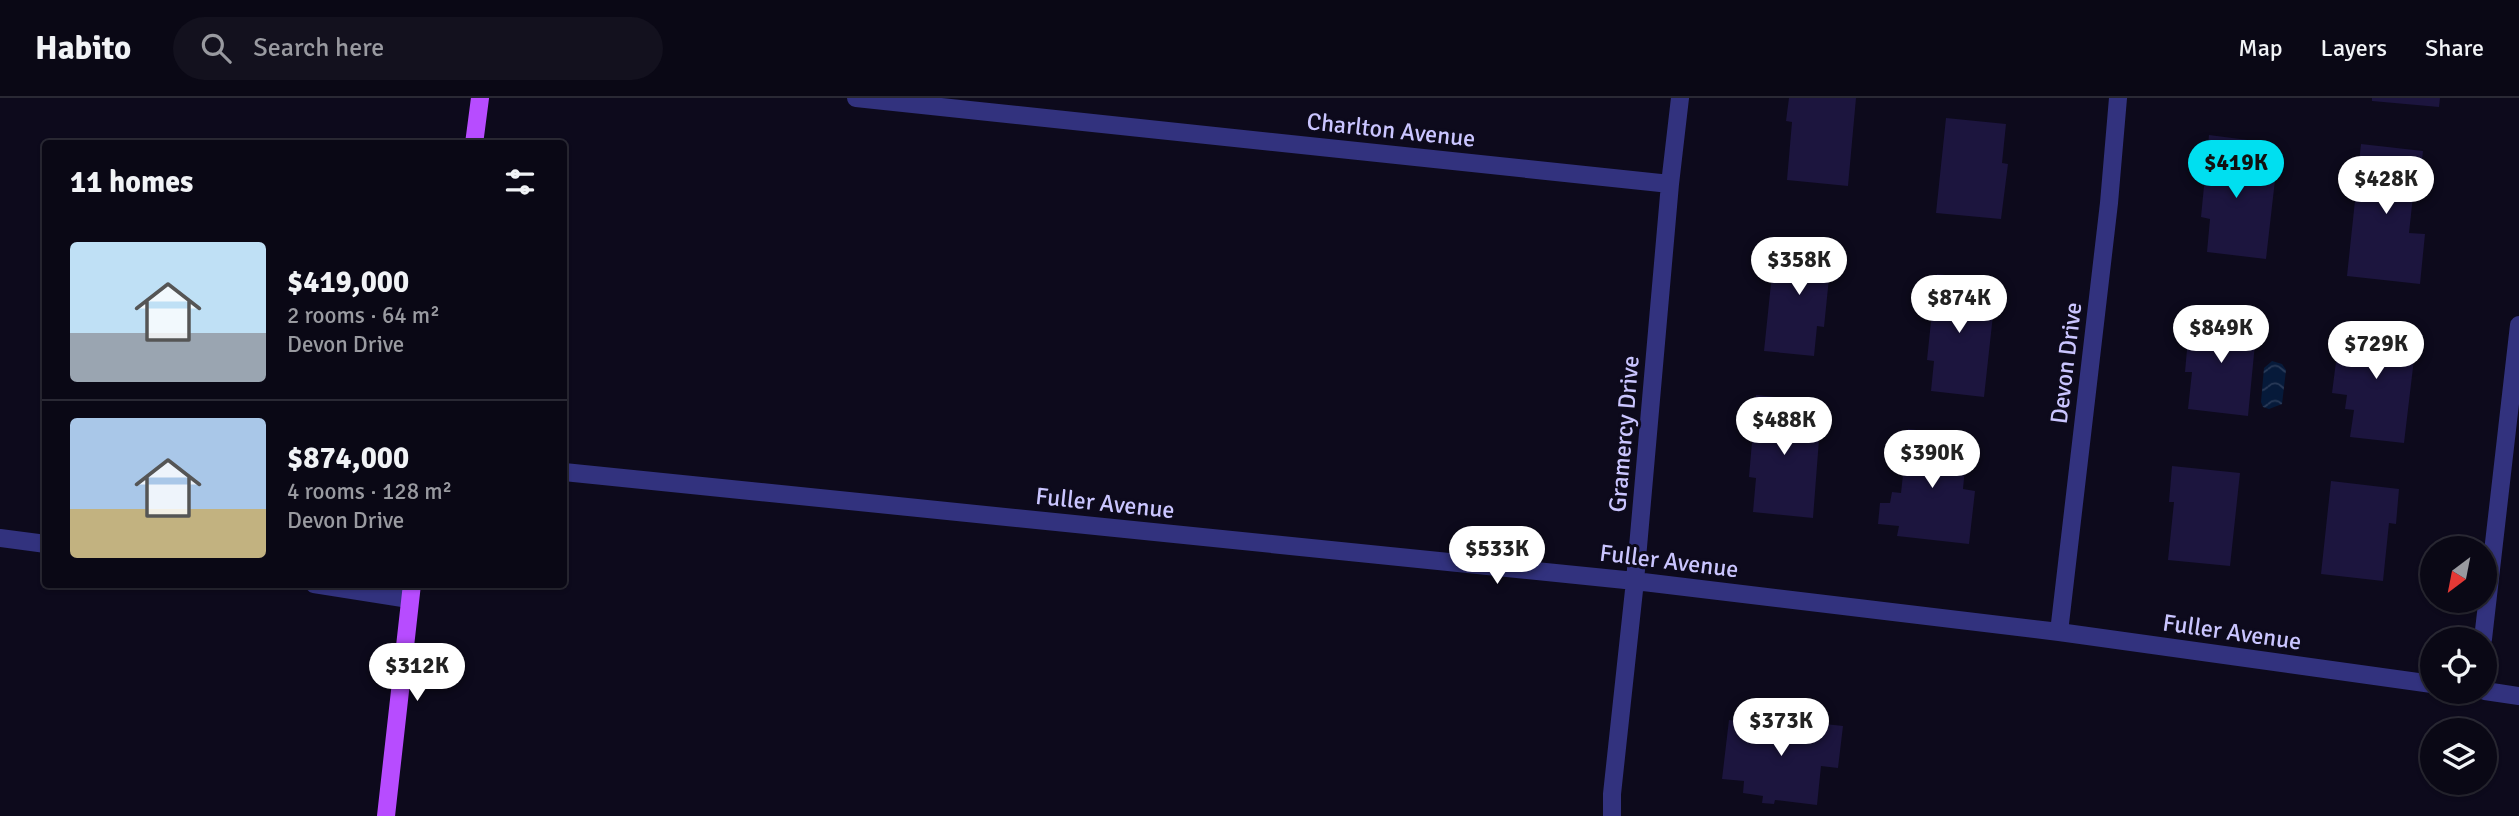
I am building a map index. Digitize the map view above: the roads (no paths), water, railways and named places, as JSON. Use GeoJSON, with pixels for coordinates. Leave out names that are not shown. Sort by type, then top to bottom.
{"type":"FeatureCollection","features":[{"type":"Feature","properties":{"kind":"main road"},"geometry":{"type":"LineString","coordinates":[[475,140],[480,98]]}},
{"type":"Feature","properties":{"kind":"main road"},"geometry":{"type":"LineString","coordinates":[[386,816],[410,592]]}},
{"type":"Feature","properties":{"kind":"street","name":"Charlton Avenue"},"geometry":{"type":"LineString","coordinates":[[856,98],[1670,184]]}},
{"type":"Feature","properties":{"kind":"street","name":"Gramercy Drive"},"geometry":{"type":"LineString","coordinates":[[1612,816],[1680,98]]}},
{"type":"Feature","properties":{"kind":"street","name":"Devon Drive"},"geometry":{"type":"LineString","coordinates":[[2059,632],[2109,203],[2118,98]]}},
{"type":"Feature","properties":{"kind":"street"},"geometry":{"type":"LineString","coordinates":[[2484,627],[2519,325]]}},
{"type":"Feature","properties":{"kind":"street","name":"Fuller Avenue"},"geometry":{"type":"LineString","coordinates":[[567,472],[1635,581],[2059,632],[2420,682]]}},
{"type":"Feature","properties":{"kind":"street"},"geometry":{"type":"LineString","coordinates":[[0,538],[42,543]]}},
{"type":"Feature","properties":{"kind":"street"},"geometry":{"type":"LineString","coordinates":[[362,588],[410,592]]}},
{"type":"Feature","properties":{"kind":"street"},"geometry":{"type":"LineString","coordinates":[[2497,693],[2519,696]]}},
{"type":"Feature","properties":{"kind":"water"},"geometry":{"type":"Polygon","coordinates":[[[2272,361],[2282,364],[2286,370],[2282,404],[2269,409],[2263,407],[2261,402],[2264,368],[2272,361]]]}}]}
